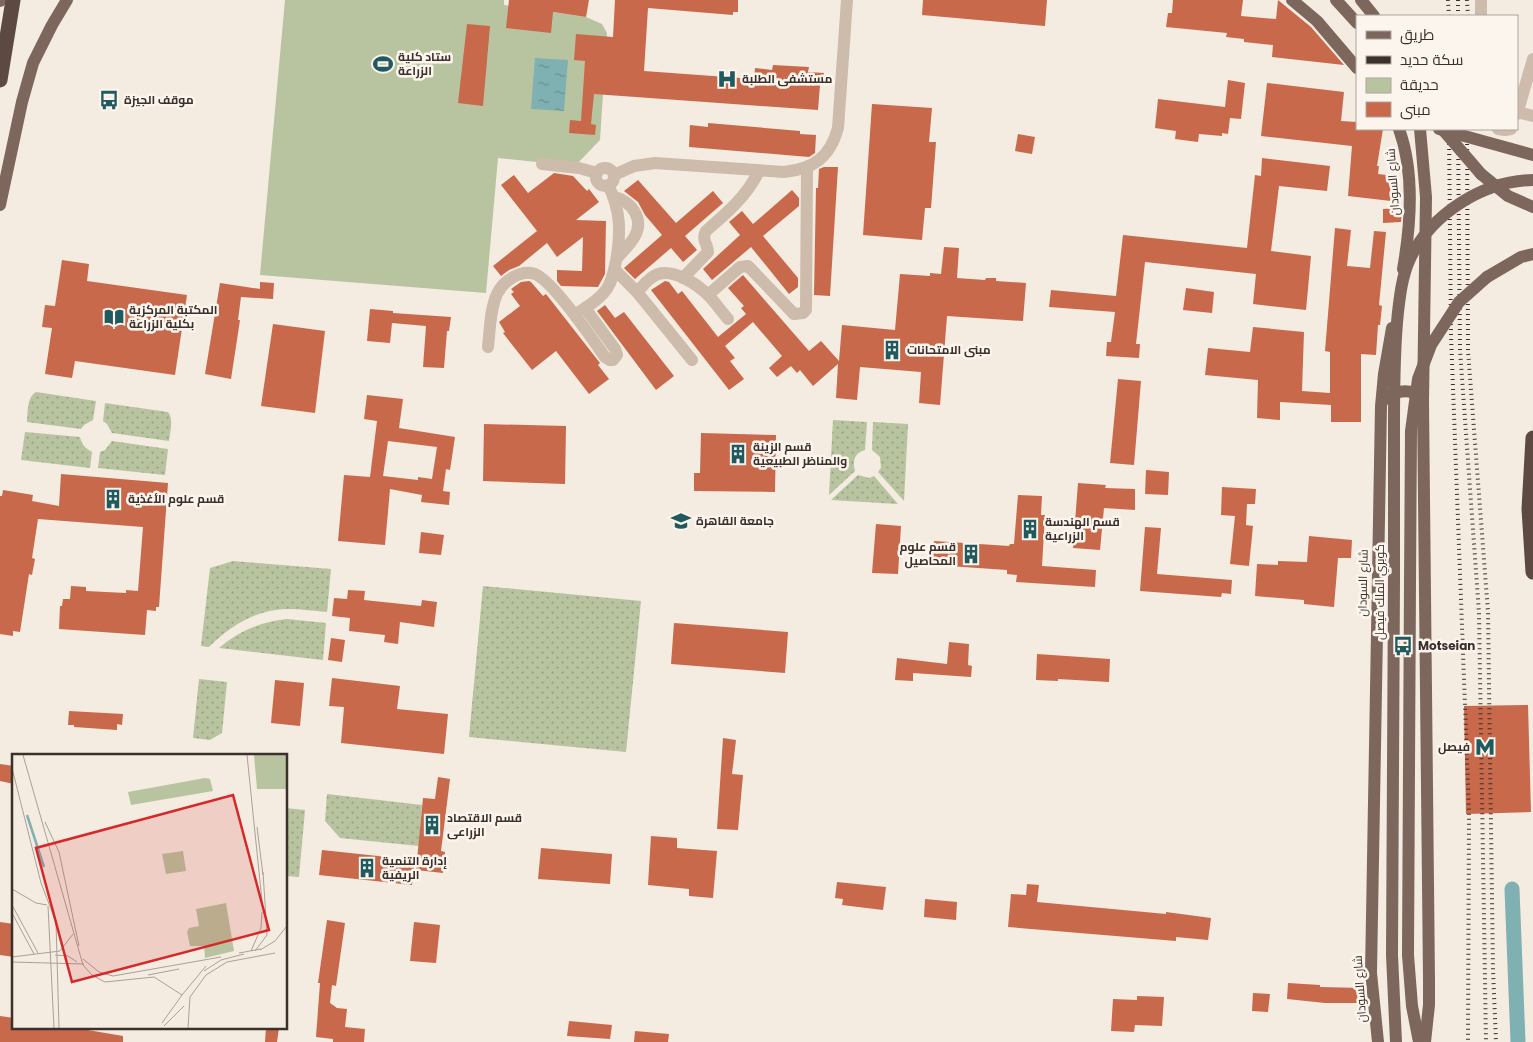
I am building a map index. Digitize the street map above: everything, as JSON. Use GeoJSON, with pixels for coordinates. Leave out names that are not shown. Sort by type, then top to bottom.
{"type":"FeatureCollection","features":[{"type":"Feature","properties":{"kind":"highway"},"geometry":{"type":"LineString","coordinates":[[0,80],[13,0]]}},
{"type":"Feature","properties":{"kind":"highway"},"geometry":{"type":"LineString","coordinates":[[1533,438],[1529,509],[1533,572]]}},
{"type":"Feature","properties":{"kind":"main road"},"geometry":{"type":"LineString","coordinates":[[0,205],[22,102],[33,63],[52,24],[67,0]]}},
{"type":"Feature","properties":{"kind":"main road"},"geometry":{"type":"LineString","coordinates":[[1292,0],[1317,21],[1356,67]]}},
{"type":"Feature","properties":{"kind":"main road"},"geometry":{"type":"LineString","coordinates":[[1302,0],[1318,14],[1356,58]]}},
{"type":"Feature","properties":{"kind":"main road"},"geometry":{"type":"LineString","coordinates":[[1336,0],[1356,22]]}},
{"type":"Feature","properties":{"kind":"main road"},"geometry":{"type":"LineString","coordinates":[[1361,0],[1373,15]]}},
{"type":"Feature","properties":{"kind":"main road","name":"شارع السودان"},"geometry":{"type":"LineString","coordinates":[[1378,1042],[1371,973],[1381,406],[1384,374],[1410,227],[1409,176],[1405,144],[1399,130]]}},
{"type":"Feature","properties":{"kind":"main road"},"geometry":{"type":"LineString","coordinates":[[1420,130],[1426,197],[1423,402],[1429,1005],[1425,1042]]}},
{"type":"Feature","properties":{"kind":"main road"},"geometry":{"type":"LineString","coordinates":[[1441,130],[1481,174],[1508,196],[1533,206]]}},
{"type":"Feature","properties":{"kind":"main road"},"geometry":{"type":"LineString","coordinates":[[1444,130],[1533,155]]}},
{"type":"Feature","properties":{"kind":"main road","name":"كوبري الملك فيصل"},"geometry":{"type":"LineString","coordinates":[[1396,1042],[1392,955],[1394,346],[1402,285],[1410,260],[1423,237],[1438,220],[1466,200],[1493,187],[1522,180],[1533,180]]}},
{"type":"Feature","properties":{"kind":"main road"},"geometry":{"type":"LineString","coordinates":[[1419,1042],[1414,1021],[1408,955],[1411,431],[1418,379],[1431,345],[1459,302],[1488,277],[1521,258],[1533,254]]}},
{"type":"Feature","properties":{"kind":"main road"},"geometry":{"type":"LineString","coordinates":[[1381,406],[1388,396],[1400,391],[1413,393],[1423,402]]}},
{"type":"Feature","properties":{"kind":"street"},"geometry":{"type":"LineString","coordinates":[[611,180],[634,166],[655,163],[784,172],[796,171],[819,161],[828,152],[838,128],[847,0]]}},
{"type":"Feature","properties":{"kind":"street"},"geometry":{"type":"LineString","coordinates":[[1481,0],[1481,15]]}},
{"type":"Feature","properties":{"kind":"street"},"geometry":{"type":"LineString","coordinates":[[1518,110],[1533,59]]}},
{"type":"Feature","properties":{"kind":"street"},"geometry":{"type":"LineString","coordinates":[[1518,113],[1533,116]]}},
{"type":"Feature","properties":{"kind":"street"},"geometry":{"type":"LineString","coordinates":[[542,164],[579,168],[597,173],[601,169],[608,168],[620,223],[616,264],[607,289],[601,297],[580,312]]}},
{"type":"Feature","properties":{"kind":"street"},"geometry":{"type":"LineString","coordinates":[[708,295],[740,267],[748,266],[794,314],[799,314],[806,310],[808,167]]}},
{"type":"Feature","properties":{"kind":"street"},"geometry":{"type":"LineString","coordinates":[[683,278],[708,252],[703,236],[740,201],[754,182],[759,171]]}},
{"type":"Feature","properties":{"kind":"street"},"geometry":{"type":"LineString","coordinates":[[615,197],[633,208],[638,221],[636,235],[616,264]]}},
{"type":"Feature","properties":{"kind":"street"},"geometry":{"type":"LineString","coordinates":[[616,264],[636,292],[692,360]]}},
{"type":"Feature","properties":{"kind":"street"},"geometry":{"type":"LineString","coordinates":[[488,347],[494,303],[498,292],[504,283],[514,277],[525,273],[534,274],[542,278],[580,312],[612,345],[601,352],[580,312]]}},
{"type":"Feature","properties":{"kind":"street"},"geometry":{"type":"LineString","coordinates":[[636,292],[650,278],[658,274],[667,273],[683,278],[708,295],[728,319]]}},
{"type":"Feature","properties":{"kind":"green space"},"geometry":{"type":"Polygon","coordinates":[[[285,0],[504,0],[504,5],[586,17],[602,24],[607,33],[600,140],[575,166],[498,158],[486,293],[260,275],[285,0]]]}},
{"type":"Feature","properties":{"kind":"green space"},"geometry":{"type":"Polygon","coordinates":[[[36,392],[96,401],[93,420],[81,429],[27,422],[29,401],[36,392]]]}},
{"type":"Feature","properties":{"kind":"green space"},"geometry":{"type":"Polygon","coordinates":[[[105,403],[168,412],[171,422],[169,441],[112,433],[103,421],[105,403]]]}},
{"type":"Feature","properties":{"kind":"green space"},"geometry":{"type":"Polygon","coordinates":[[[833,420],[867,422],[865,450],[855,458],[855,471],[829,495],[833,420]]]}},
{"type":"Feature","properties":{"kind":"green space"},"geometry":{"type":"Polygon","coordinates":[[[873,422],[908,424],[904,501],[878,472],[881,468],[880,457],[872,450],[873,422]]]}},
{"type":"Feature","properties":{"kind":"green space"},"geometry":{"type":"Polygon","coordinates":[[[25,432],[80,437],[84,446],[92,452],[90,468],[21,460],[25,432]]]}},
{"type":"Feature","properties":{"kind":"green space"},"geometry":{"type":"Polygon","coordinates":[[[112,441],[168,449],[165,475],[98,468],[100,452],[105,450],[112,441]]]}},
{"type":"Feature","properties":{"kind":"green space"},"geometry":{"type":"Polygon","coordinates":[[[858,475],[869,478],[874,476],[898,504],[831,500],[858,475]]]}},
{"type":"Feature","properties":{"kind":"green space"},"geometry":{"type":"Polygon","coordinates":[[[233,561],[331,569],[327,612],[288,609],[266,612],[255,615],[235,626],[209,647],[201,646],[210,568],[233,561]]]}},
{"type":"Feature","properties":{"kind":"green space"},"geometry":{"type":"Polygon","coordinates":[[[483,586],[641,601],[626,752],[469,737],[483,586]]]}},
{"type":"Feature","properties":{"kind":"green space"},"geometry":{"type":"Polygon","coordinates":[[[287,619],[326,623],[323,660],[219,648],[250,628],[268,622],[287,619]]]}},
{"type":"Feature","properties":{"kind":"green space"},"geometry":{"type":"Polygon","coordinates":[[[199,679],[227,682],[222,733],[210,740],[193,738],[199,679]]]}},
{"type":"Feature","properties":{"kind":"green space"},"geometry":{"type":"Polygon","coordinates":[[[327,794],[422,805],[419,846],[340,838],[325,821],[327,794]]]}},
{"type":"Feature","properties":{"kind":"green space"},"geometry":{"type":"Polygon","coordinates":[[[288,808],[305,810],[299,877],[288,876],[288,808]]]}},
{"type":"Feature","properties":{"kind":"water"},"geometry":{"type":"Polygon","coordinates":[[[535,58],[568,60],[564,111],[531,109],[535,58]]]}},
{"type":"Feature","properties":{"kind":"building"},"geometry":{"type":"Polygon","coordinates":[[[509,0],[589,0],[586,17],[553,12],[551,33],[506,28],[509,0]]]}},
{"type":"Feature","properties":{"kind":"building"},"geometry":{"type":"Polygon","coordinates":[[[615,0],[738,0],[738,12],[733,12],[733,15],[648,8],[644,71],[754,79],[755,68],[772,70],[773,65],[809,67],[808,72],[824,73],[824,85],[820,85],[818,110],[594,94],[591,124],[596,125],[595,135],[569,133],[570,120],[581,121],[585,61],[574,60],[576,34],[613,37],[615,0]]]}},
{"type":"Feature","properties":{"kind":"building"},"geometry":{"type":"Polygon","coordinates":[[[923,0],[1047,0],[1045,26],[922,15],[923,0]]]}},
{"type":"Feature","properties":{"kind":"building"},"geometry":{"type":"Polygon","coordinates":[[[1173,0],[1243,0],[1241,16],[1276,19],[1278,0],[1311,27],[1344,65],[1272,57],[1273,45],[1244,42],[1244,39],[1226,37],[1227,33],[1166,27],[1168,13],[1172,13],[1173,0]]]}},
{"type":"Feature","properties":{"kind":"building"},"geometry":{"type":"Polygon","coordinates":[[[467,24],[490,26],[483,106],[458,103],[467,24]]]}},
{"type":"Feature","properties":{"kind":"building"},"geometry":{"type":"Polygon","coordinates":[[[1228,80],[1245,83],[1241,119],[1230,118],[1228,134],[1222,133],[1222,136],[1199,134],[1198,142],[1175,139],[1176,131],[1155,128],[1158,99],[1225,107],[1228,80]]]}},
{"type":"Feature","properties":{"kind":"building"},"geometry":{"type":"Polygon","coordinates":[[[1267,83],[1344,92],[1341,121],[1356,122],[1356,130],[1383,130],[1377,166],[1379,166],[1378,174],[1394,176],[1391,201],[1348,196],[1352,146],[1261,136],[1267,83]]]}},
{"type":"Feature","properties":{"kind":"building"},"geometry":{"type":"Polygon","coordinates":[[[872,104],[932,108],[929,142],[936,142],[931,208],[925,208],[922,240],[863,235],[872,104]]]}},
{"type":"Feature","properties":{"kind":"building"},"geometry":{"type":"Polygon","coordinates":[[[708,123],[800,131],[800,134],[816,135],[815,153],[809,157],[689,147],[690,125],[708,127],[708,123]]]}},
{"type":"Feature","properties":{"kind":"building"},"geometry":{"type":"Polygon","coordinates":[[[1018,134],[1035,137],[1032,154],[1015,151],[1018,134]]]}},
{"type":"Feature","properties":{"kind":"building"},"geometry":{"type":"Polygon","coordinates":[[[1262,158],[1330,166],[1327,191],[1279,186],[1271,251],[1311,256],[1306,310],[1253,304],[1256,274],[1145,262],[1136,344],[1140,344],[1139,358],[1106,356],[1107,342],[1111,342],[1115,312],[1049,307],[1051,290],[1116,296],[1123,235],[1247,248],[1255,175],[1261,176],[1262,158]]]}},
{"type":"Feature","properties":{"kind":"building"},"geometry":{"type":"Polygon","coordinates":[[[838,167],[830,296],[814,295],[816,188],[818,188],[819,169],[838,167]]]}},
{"type":"Feature","properties":{"kind":"building"},"geometry":{"type":"Polygon","coordinates":[[[554,173],[573,176],[587,191],[589,189],[599,202],[576,220],[606,221],[605,274],[598,287],[561,286],[557,281],[557,270],[582,271],[583,237],[557,257],[547,243],[519,266],[501,276],[493,266],[537,231],[501,185],[514,175],[528,193],[554,173]]]}},
{"type":"Feature","properties":{"kind":"building"},"geometry":{"type":"Polygon","coordinates":[[[638,180],[676,223],[713,191],[723,203],[685,236],[697,250],[683,262],[671,248],[635,279],[624,268],[662,235],[645,215],[638,202],[624,191],[638,180]]]}},
{"type":"Feature","properties":{"kind":"building"},"geometry":{"type":"Polygon","coordinates":[[[792,190],[799,198],[799,206],[763,236],[798,278],[798,287],[789,294],[751,247],[712,280],[703,269],[740,235],[729,222],[742,211],[753,224],[792,190]]]}},
{"type":"Feature","properties":{"kind":"building"},"geometry":{"type":"Polygon","coordinates":[[[1402,208],[1401,222],[1383,223],[1383,209],[1402,208]]]}},
{"type":"Feature","properties":{"kind":"building"},"geometry":{"type":"Polygon","coordinates":[[[1335,228],[1351,230],[1347,266],[1370,268],[1374,231],[1386,232],[1379,305],[1382,306],[1380,325],[1378,325],[1376,355],[1361,354],[1361,422],[1331,422],[1331,405],[1280,402],[1280,420],[1257,418],[1258,380],[1205,375],[1208,348],[1250,352],[1253,327],[1304,332],[1302,391],[1330,393],[1330,352],[1325,351],[1335,228]]]}},
{"type":"Feature","properties":{"kind":"building"},"geometry":{"type":"Polygon","coordinates":[[[944,247],[959,248],[957,278],[985,280],[986,278],[996,278],[996,281],[1026,283],[1023,321],[947,316],[940,405],[919,403],[921,372],[860,367],[857,400],[836,398],[838,364],[813,386],[800,370],[797,373],[791,366],[777,377],[769,368],[782,356],[753,322],[725,346],[735,358],[730,361],[744,379],[729,390],[651,290],[665,281],[669,282],[678,294],[682,291],[718,337],[746,314],[741,308],[744,306],[728,288],[743,275],[809,351],[821,341],[839,361],[842,325],[895,330],[900,274],[930,276],[930,273],[941,274],[944,247]]]}},
{"type":"Feature","properties":{"kind":"building","name":"المكتبة المركزية بكلية الزراعة"},"geometry":{"type":"Polygon","coordinates":[[[62,260],[89,264],[87,281],[187,295],[175,375],[75,361],[72,378],[45,374],[52,328],[42,327],[45,305],[55,306],[62,260]]]}},
{"type":"Feature","properties":{"kind":"building"},"geometry":{"type":"Polygon","coordinates":[[[529,281],[543,296],[546,294],[600,363],[598,365],[609,379],[589,394],[556,351],[532,370],[503,333],[505,332],[499,322],[520,306],[511,294],[514,292],[511,289],[521,282],[529,281]]]}},
{"type":"Feature","properties":{"kind":"building"},"geometry":{"type":"Polygon","coordinates":[[[260,282],[274,283],[273,299],[241,297],[238,320],[240,320],[231,379],[205,374],[220,283],[260,289],[260,282]]]}},
{"type":"Feature","properties":{"kind":"building"},"geometry":{"type":"Polygon","coordinates":[[[1186,288],[1214,292],[1212,313],[1183,310],[1186,288]]]}},
{"type":"Feature","properties":{"kind":"building"},"geometry":{"type":"Polygon","coordinates":[[[605,305],[615,318],[624,312],[674,376],[656,390],[597,311],[605,305]]]}},
{"type":"Feature","properties":{"kind":"building"},"geometry":{"type":"Polygon","coordinates":[[[370,309],[393,311],[393,313],[451,317],[449,331],[447,331],[444,368],[423,367],[426,326],[392,323],[390,343],[367,341],[370,309]]]}},
{"type":"Feature","properties":{"kind":"building"},"geometry":{"type":"Polygon","coordinates":[[[273,324],[325,331],[315,413],[261,406],[273,324]]]}},
{"type":"Feature","properties":{"kind":"building"},"geometry":{"type":"Polygon","coordinates":[[[1118,379],[1141,381],[1134,465],[1110,463],[1118,379]]]}},
{"type":"Feature","properties":{"kind":"building"},"geometry":{"type":"Polygon","coordinates":[[[367,395],[403,399],[399,428],[455,437],[450,470],[446,469],[443,491],[450,492],[449,505],[421,502],[422,495],[390,489],[385,545],[338,541],[344,475],[370,477],[377,421],[364,419],[367,395]],[[388,441],[383,476],[418,480],[418,477],[432,479],[437,447],[388,441]]]}},
{"type":"Feature","properties":{"kind":"building"},"geometry":{"type":"Polygon","coordinates":[[[484,424],[566,426],[565,484],[483,481],[484,424]]]}},
{"type":"Feature","properties":{"kind":"building","name":"قسم الزينة والمناظر الطبيعية"},"geometry":{"type":"Polygon","coordinates":[[[701,433],[776,435],[775,492],[694,491],[694,473],[700,473],[701,433]]]}},
{"type":"Feature","properties":{"kind":"building"},"geometry":{"type":"Polygon","coordinates":[[[1146,470],[1169,472],[1168,495],[1145,494],[1146,470]]]}},
{"type":"Feature","properties":{"kind":"building"},"geometry":{"type":"Polygon","coordinates":[[[61,474],[168,483],[159,607],[156,607],[156,611],[147,610],[145,635],[59,629],[60,606],[62,606],[63,599],[70,599],[71,586],[86,587],[86,591],[126,593],[126,590],[138,591],[143,527],[38,519],[32,558],[35,559],[32,575],[29,574],[20,632],[13,631],[13,636],[0,634],[0,496],[2,496],[3,490],[33,495],[32,501],[59,506],[61,474]]]}},
{"type":"Feature","properties":{"kind":"building"},"geometry":{"type":"Polygon","coordinates":[[[1078,483],[1106,485],[1105,488],[1135,489],[1135,510],[1104,508],[1100,550],[1073,548],[1078,483]]]}},
{"type":"Feature","properties":{"kind":"building"},"geometry":{"type":"Polygon","coordinates":[[[1222,487],[1256,489],[1255,504],[1247,504],[1246,525],[1253,526],[1249,566],[1230,564],[1235,516],[1221,515],[1222,487]]]}},
{"type":"Feature","properties":{"kind":"building","name":"قسم الهندسة الزراعية"},"geometry":{"type":"Polygon","coordinates":[[[1018,495],[1042,496],[1041,515],[1045,515],[1042,566],[1096,570],[1095,587],[1016,582],[1017,575],[1007,574],[1007,570],[949,566],[950,562],[932,561],[934,541],[1009,546],[1014,544],[1018,495]]]}},
{"type":"Feature","properties":{"kind":"building"},"geometry":{"type":"Polygon","coordinates":[[[876,524],[901,526],[898,574],[872,573],[876,524]]]}},
{"type":"Feature","properties":{"kind":"building"},"geometry":{"type":"Polygon","coordinates":[[[1145,527],[1161,528],[1157,574],[1232,580],[1231,594],[1222,593],[1221,597],[1140,591],[1145,527]]]}},
{"type":"Feature","properties":{"kind":"building"},"geometry":{"type":"Polygon","coordinates":[[[421,532],[444,535],[441,555],[419,553],[421,532]]]}},
{"type":"Feature","properties":{"kind":"building"},"geometry":{"type":"Polygon","coordinates":[[[1309,536],[1352,540],[1351,558],[1338,558],[1334,607],[1304,604],[1304,600],[1255,596],[1257,564],[1278,565],[1278,561],[1307,562],[1309,536]]]}},
{"type":"Feature","properties":{"kind":"building"},"geometry":{"type":"Polygon","coordinates":[[[348,590],[365,591],[364,600],[421,606],[422,600],[437,602],[434,627],[400,622],[398,644],[384,642],[385,635],[349,631],[350,618],[332,616],[334,598],[347,599],[348,590]]]}},
{"type":"Feature","properties":{"kind":"building"},"geometry":{"type":"Polygon","coordinates":[[[674,623],[788,632],[785,673],[671,664],[674,623]]]}},
{"type":"Feature","properties":{"kind":"building"},"geometry":{"type":"Polygon","coordinates":[[[331,638],[345,640],[342,662],[328,660],[331,638]]]}},
{"type":"Feature","properties":{"kind":"building"},"geometry":{"type":"Polygon","coordinates":[[[949,642],[969,644],[968,665],[972,666],[971,677],[913,673],[913,681],[895,680],[897,658],[947,664],[949,642]]]}},
{"type":"Feature","properties":{"kind":"building"},"geometry":{"type":"Polygon","coordinates":[[[1037,654],[1110,659],[1109,682],[1058,679],[1058,681],[1036,680],[1037,654]]]}},
{"type":"Feature","properties":{"kind":"building"},"geometry":{"type":"Polygon","coordinates":[[[332,678],[400,686],[397,709],[448,714],[444,754],[341,743],[344,707],[329,706],[332,678]]]}},
{"type":"Feature","properties":{"kind":"building"},"geometry":{"type":"Polygon","coordinates":[[[275,680],[304,683],[300,726],[271,723],[275,680]]]}},
{"type":"Feature","properties":{"kind":"building","name":"فيصل"},"geometry":{"type":"Polygon","coordinates":[[[1528,705],[1531,812],[1466,814],[1464,706],[1528,705]]]}},
{"type":"Feature","properties":{"kind":"building"},"geometry":{"type":"Polygon","coordinates":[[[69,711],[123,714],[122,725],[117,724],[117,730],[74,727],[74,725],[68,725],[69,711]]]}},
{"type":"Feature","properties":{"kind":"building"},"geometry":{"type":"Polygon","coordinates":[[[723,738],[736,740],[732,774],[743,775],[738,830],[717,829],[723,738]]]}},
{"type":"Feature","properties":{"kind":"building"},"geometry":{"type":"Polygon","coordinates":[[[0,764],[12,766],[12,784],[0,781],[0,764]]]}},
{"type":"Feature","properties":{"kind":"building","name":"قسم الاقتصاد الزراعى"},"geometry":{"type":"Polygon","coordinates":[[[438,777],[450,779],[441,851],[445,852],[443,873],[416,870],[423,798],[435,799],[438,777]]]}},
{"type":"Feature","properties":{"kind":"building"},"geometry":{"type":"Polygon","coordinates":[[[651,836],[677,838],[677,848],[717,851],[713,898],[689,896],[689,889],[648,885],[651,836]]]}},
{"type":"Feature","properties":{"kind":"building"},"geometry":{"type":"Polygon","coordinates":[[[541,848],[612,854],[610,884],[538,879],[541,848]]]}},
{"type":"Feature","properties":{"kind":"building","name":"إدارة التنمية الريفية"},"geometry":{"type":"Polygon","coordinates":[[[322,850],[415,860],[412,885],[319,875],[322,850]]]}},
{"type":"Feature","properties":{"kind":"building"},"geometry":{"type":"Polygon","coordinates":[[[837,882],[886,887],[883,910],[842,905],[843,899],[835,898],[837,882]]]}},
{"type":"Feature","properties":{"kind":"building"},"geometry":{"type":"Polygon","coordinates":[[[1027,884],[1039,885],[1037,902],[1166,914],[1166,912],[1211,918],[1208,940],[1176,937],[1176,941],[1008,927],[1011,894],[1026,895],[1027,884]]]}},
{"type":"Feature","properties":{"kind":"building"},"geometry":{"type":"Polygon","coordinates":[[[925,899],[957,902],[956,920],[924,917],[925,899]]]}},
{"type":"Feature","properties":{"kind":"building"},"geometry":{"type":"Polygon","coordinates":[[[327,920],[345,923],[336,986],[332,985],[330,1003],[337,1008],[347,1009],[345,1027],[365,1029],[364,1042],[333,1042],[333,1039],[316,1037],[320,983],[318,983],[327,920]]]}},
{"type":"Feature","properties":{"kind":"building"},"geometry":{"type":"Polygon","coordinates":[[[0,922],[12,924],[12,957],[0,955],[0,922]]]}},
{"type":"Feature","properties":{"kind":"building"},"geometry":{"type":"Polygon","coordinates":[[[414,922],[440,925],[436,963],[410,961],[414,922]]]}},
{"type":"Feature","properties":{"kind":"building"},"geometry":{"type":"Polygon","coordinates":[[[1288,983],[1320,985],[1320,987],[1363,988],[1362,1003],[1325,1003],[1287,999],[1288,983]]]}},
{"type":"Feature","properties":{"kind":"building"},"geometry":{"type":"Polygon","coordinates":[[[1253,993],[1270,994],[1268,1012],[1252,1011],[1253,993]]]}},
{"type":"Feature","properties":{"kind":"building"},"geometry":{"type":"Polygon","coordinates":[[[1137,996],[1164,997],[1162,1026],[1135,1025],[1134,1032],[1111,1031],[1113,999],[1137,1000],[1137,996]]]}},
{"type":"Feature","properties":{"kind":"building"},"geometry":{"type":"Polygon","coordinates":[[[0,1016],[12,1018],[12,1030],[88,1030],[123,1036],[123,1042],[0,1042],[0,1016]]]}},
{"type":"Feature","properties":{"kind":"building"},"geometry":{"type":"Polygon","coordinates":[[[569,1021],[612,1025],[610,1039],[567,1036],[569,1021]]]}},
{"type":"Feature","properties":{"kind":"building"},"geometry":{"type":"Polygon","coordinates":[[[266,1030],[279,1030],[277,1042],[265,1042],[266,1030]]]}},
{"type":"Feature","properties":{"kind":"building"},"geometry":{"type":"Polygon","coordinates":[[[635,1031],[669,1034],[668,1042],[634,1042],[635,1031]]]}},
{"type":"Feature","properties":{"kind":"waterway"},"geometry":{"type":"LineString","coordinates":[[1512,889],[1518,1042]]}},
{"type":"Feature","properties":{"kind":"railway"},"geometry":{"type":"LineString","coordinates":[[1448,0],[1449,15]]}},
{"type":"Feature","properties":{"kind":"railway"},"geometry":{"type":"LineString","coordinates":[[1458,0],[1458,15]]}},
{"type":"Feature","properties":{"kind":"railway"},"geometry":{"type":"LineString","coordinates":[[1467,0],[1468,15]]}},
{"type":"Feature","properties":{"kind":"railway"},"geometry":{"type":"LineString","coordinates":[[1449,130],[1451,335],[1469,812],[1468,1042]]}},
{"type":"Feature","properties":{"kind":"railway"},"geometry":{"type":"LineString","coordinates":[[1458,130],[1460,350],[1479,613],[1486,1042]]}},
{"type":"Feature","properties":{"kind":"railway"},"geometry":{"type":"LineString","coordinates":[[1467,130],[1468,351],[1488,612],[1493,970],[1496,1042]]}},
{"type":"Feature","properties":{"kind":"place","name":"ستاد كلية الزراعة"},"geometry":{"type":"Point","coordinates":[383,64]}},
{"type":"Feature","properties":{"kind":"place","name":"مستشفى الطلبة"},"geometry":{"type":"Point","coordinates":[727,79]}},
{"type":"Feature","properties":{"kind":"place","name":"موقف الجيزة"},"geometry":{"type":"Point","coordinates":[109,100]}},
{"type":"Feature","properties":{"kind":"place","name":"المكتبة المركزية بكلية الزراعة"},"geometry":{"type":"Point","coordinates":[114,317]}},
{"type":"Feature","properties":{"kind":"place","name":"مبنى الامتحانات"},"geometry":{"type":"Point","coordinates":[892,350]}},
{"type":"Feature","properties":{"kind":"place","name":"قسم الزينة والمناظر الطبيعية"},"geometry":{"type":"Point","coordinates":[738,454]}},
{"type":"Feature","properties":{"kind":"place","name":"قسم علوم الأغذية"},"geometry":{"type":"Point","coordinates":[113,499]}},
{"type":"Feature","properties":{"kind":"place","name":"جامعة القاهرة"},"geometry":{"type":"Point","coordinates":[681,521]}},
{"type":"Feature","properties":{"kind":"place","name":"قسم الهندسة الزراعية"},"geometry":{"type":"Point","coordinates":[1030,529]}},
{"type":"Feature","properties":{"kind":"place","name":"قسم علوم المحاصيل"},"geometry":{"type":"Point","coordinates":[971,554]}},
{"type":"Feature","properties":{"kind":"place","name":"Motseian"},"geometry":{"type":"Point","coordinates":[1403,646]}},
{"type":"Feature","properties":{"kind":"place","name":"فيصل"},"geometry":{"type":"Point","coordinates":[1485,747]}},
{"type":"Feature","properties":{"kind":"place","name":"قسم الاقتصاد الزراعى"},"geometry":{"type":"Point","coordinates":[432,825]}},
{"type":"Feature","properties":{"kind":"place","name":"إدارة التنمية الريفية"},"geometry":{"type":"Point","coordinates":[367,868]}}]}
